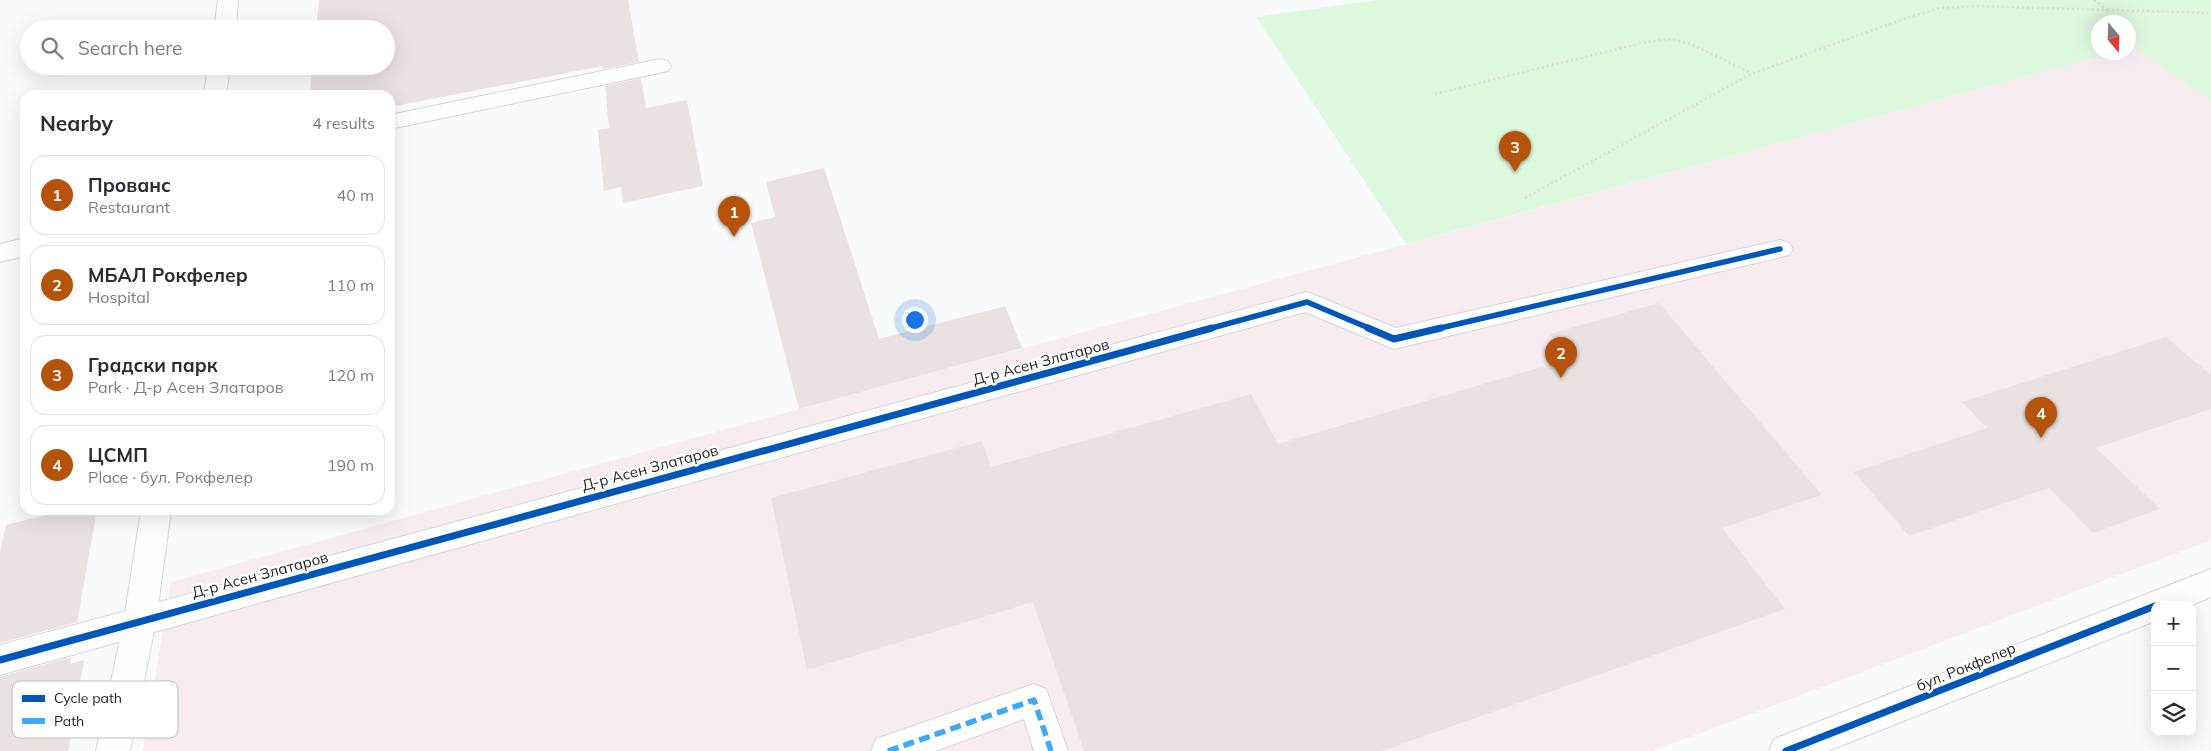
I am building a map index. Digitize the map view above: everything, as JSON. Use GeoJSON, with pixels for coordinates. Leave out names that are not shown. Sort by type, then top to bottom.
{"type":"FeatureCollection","features":[{"type":"Feature","properties":{"kind":"street"},"geometry":{"type":"LineString","coordinates":[[226,20],[228,0]]}},
{"type":"Feature","properties":{"kind":"street"},"geometry":{"type":"LineString","coordinates":[[395,121],[660,66]]}},
{"type":"Feature","properties":{"kind":"street"},"geometry":{"type":"LineString","coordinates":[[216,90],[218,75]]}},
{"type":"Feature","properties":{"kind":"street"},"geometry":{"type":"LineString","coordinates":[[0,253],[20,248]]}},
{"type":"Feature","properties":{"kind":"street","name":"Д-р Асен Златаров"},"geometry":{"type":"LineString","coordinates":[[0,660],[1307,302],[1394,339],[1780,249]]}},
{"type":"Feature","properties":{"kind":"street"},"geometry":{"type":"LineString","coordinates":[[128,681],[140,621],[155,515]]}},
{"type":"Feature","properties":{"kind":"street","name":"бул. Рокфелер"},"geometry":{"type":"LineString","coordinates":[[2166,601],[2211,584]]}},
{"type":"Feature","properties":{"kind":"street","name":"бул. Рокфелер"},"geometry":{"type":"LineString","coordinates":[[1786,751],[2151,607]]}},
{"type":"Feature","properties":{"kind":"street"},"geometry":{"type":"LineString","coordinates":[[888,751],[1034,700],[1051,751]]}},
{"type":"Feature","properties":{"kind":"street"},"geometry":{"type":"LineString","coordinates":[[114,751],[117,738]]}},
{"type":"Feature","properties":{"kind":"path"},"geometry":{"type":"LineString","coordinates":[[2094,0],[2108,10]]}},
{"type":"Feature","properties":{"kind":"path"},"geometry":{"type":"LineString","coordinates":[[1526,198],[1751,74],[1938,8],[1975,6],[2211,13]]}},
{"type":"Feature","properties":{"kind":"path"},"geometry":{"type":"LineString","coordinates":[[1435,94],[1646,42],[1669,39],[1691,44],[1751,74]]}},
{"type":"Feature","properties":{"kind":"shaded area"},"geometry":{"type":"Polygon","coordinates":[[[2136,49],[2211,100],[2211,540],[1653,751],[143,751],[145,738],[178,738],[178,681],[155,681],[171,582],[799,409],[2091,59],[2136,60],[2136,49]]]}},
{"type":"Feature","properties":{"kind":"green space"},"geometry":{"type":"Polygon","coordinates":[[[1377,0],[2211,0],[2211,100],[2136,49],[2136,15],[2091,15],[2091,59],[1406,244],[1256,17],[1377,0]]]}},
{"type":"Feature","properties":{"kind":"building"},"geometry":{"type":"Polygon","coordinates":[[[319,0],[628,0],[639,62],[603,69],[602,66],[395,106],[395,90],[310,90],[311,75],[395,75],[395,20],[317,20],[319,0]]]}},
{"type":"Feature","properties":{"kind":"building"},"geometry":{"type":"Polygon","coordinates":[[[641,78],[646,108],[687,100],[703,186],[623,203],[621,187],[604,191],[598,130],[609,128],[605,86],[641,78]]]}},
{"type":"Feature","properties":{"kind":"building"},"geometry":{"type":"Polygon","coordinates":[[[824,168],[879,339],[1005,306],[1022,348],[799,409],[751,223],[775,217],[766,182],[824,168]]]}},
{"type":"Feature","properties":{"kind":"building"},"geometry":{"type":"Polygon","coordinates":[[[1659,303],[1822,495],[1722,528],[1785,609],[1382,751],[1084,751],[1033,602],[807,670],[771,498],[982,441],[991,467],[1251,394],[1278,444],[1569,359],[1550,334],[1659,303]]]}},
{"type":"Feature","properties":{"kind":"building"},"geometry":{"type":"Polygon","coordinates":[[[2166,337],[2211,375],[2211,409],[2096,448],[2160,509],[2093,533],[2049,488],[1909,536],[1854,472],[1987,428],[1962,402],[2166,337]]]}},
{"type":"Feature","properties":{"kind":"building"},"geometry":{"type":"Polygon","coordinates":[[[46,515],[96,515],[77,622],[0,643],[0,553],[6,525],[46,515]]]}},
{"type":"Feature","properties":{"kind":"building"},"geometry":{"type":"Polygon","coordinates":[[[71,657],[70,664],[84,660],[80,681],[12,681],[12,738],[70,738],[68,751],[0,751],[0,677],[71,657]]]}},
{"type":"Feature","properties":{"kind":"marked path"},"geometry":{"type":"LineString","coordinates":[[888,751],[1034,700],[1051,751]]}},
{"type":"Feature","properties":{"kind":"cycle path"},"geometry":{"type":"LineString","coordinates":[[0,660],[1307,302],[1394,339],[1780,249]]}},
{"type":"Feature","properties":{"kind":"cycle path"},"geometry":{"type":"LineString","coordinates":[[1786,751],[2151,608]]}},
{"type":"Feature","properties":{"kind":"place","name":"Градски парк"},"geometry":{"type":"Point","coordinates":[1515,172]}},
{"type":"Feature","properties":{"kind":"place","name":"Прованс"},"geometry":{"type":"Point","coordinates":[734,237]}},
{"type":"Feature","properties":{"kind":"place","name":"МБАЛ Рокфелер"},"geometry":{"type":"Point","coordinates":[1561,378]}},
{"type":"Feature","properties":{"kind":"place","name":"ЦСМП"},"geometry":{"type":"Point","coordinates":[2041,438]}}]}
